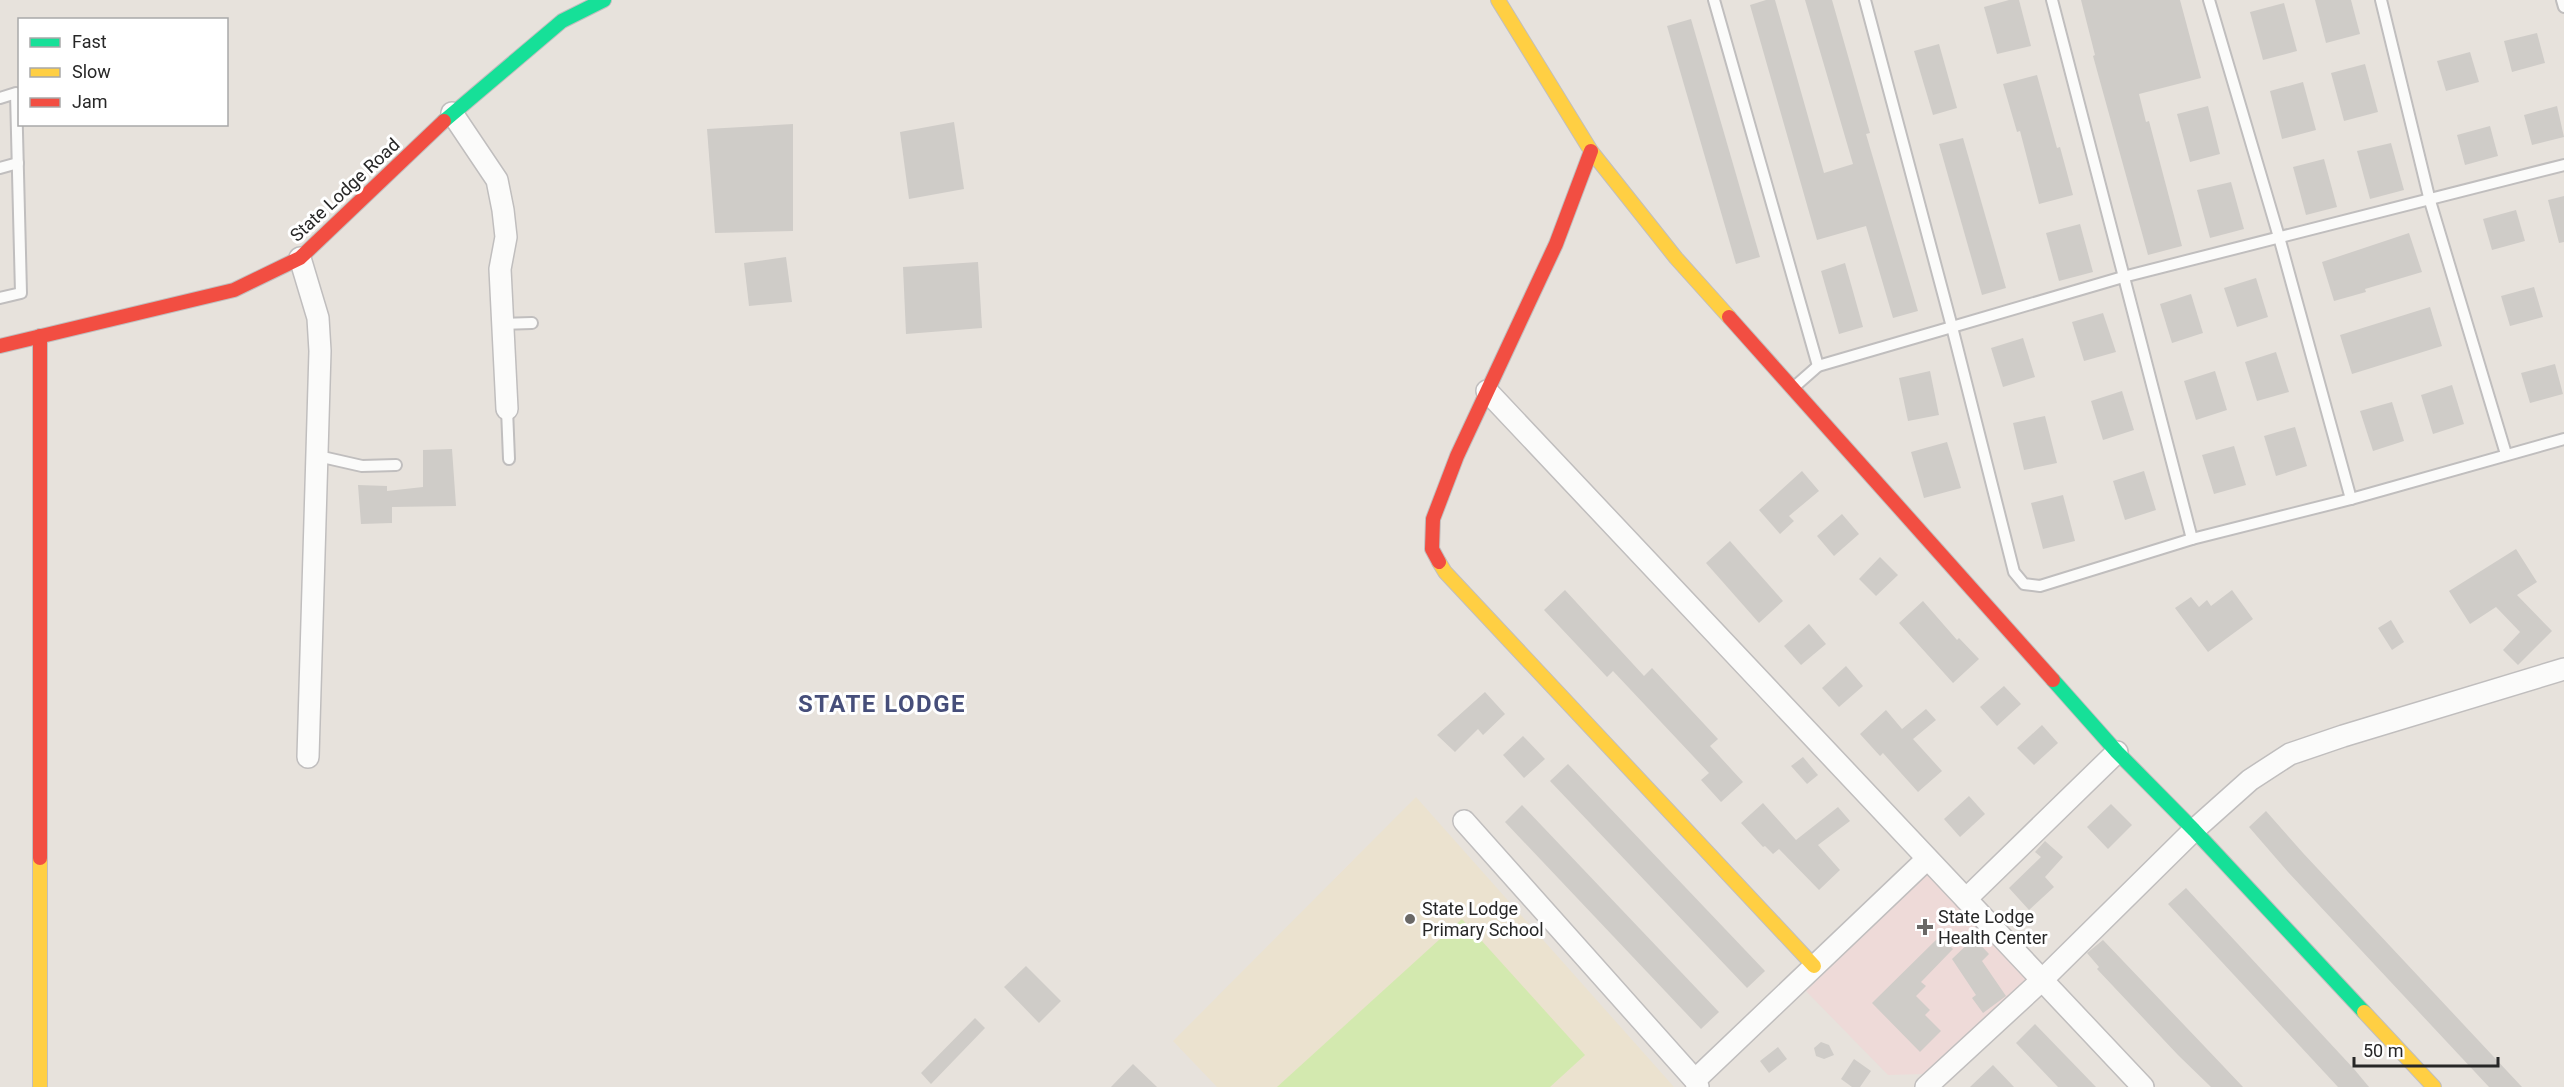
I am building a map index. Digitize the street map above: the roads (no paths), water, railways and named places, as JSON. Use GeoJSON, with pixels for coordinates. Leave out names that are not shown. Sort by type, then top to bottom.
{"type":"FeatureCollection","features":[{"type":"Feature","properties":{"kind":"street","name":"State Lodge Road"},"geometry":{"type":"LineString","coordinates":[[0,346],[234,290],[300,258],[452,113],[562,21],[604,0]]}},
{"type":"Feature","properties":{"kind":"street"},"geometry":{"type":"LineString","coordinates":[[1498,0],[1591,151],[1676,258],[2117,752],[2194,830],[2434,1087]]}},
{"type":"Feature","properties":{"kind":"street"},"geometry":{"type":"LineString","coordinates":[[452,113],[497,180],[506,237],[500,269],[507,409]]}},
{"type":"Feature","properties":{"kind":"street"},"geometry":{"type":"LineString","coordinates":[[1591,151],[1556,244],[1457,456],[1432,519],[1432,549],[1445,572],[1815,966]]}},
{"type":"Feature","properties":{"kind":"street"},"geometry":{"type":"LineString","coordinates":[[300,258],[318,318],[320,351],[308,757]]}},
{"type":"Feature","properties":{"kind":"street"},"geometry":{"type":"LineString","coordinates":[[40,336],[40,1087]]}},
{"type":"Feature","properties":{"kind":"street"},"geometry":{"type":"LineString","coordinates":[[1486,391],[2143,1087]]}},
{"type":"Feature","properties":{"kind":"street"},"geometry":{"type":"LineString","coordinates":[[1926,1087],[2042,980],[2194,830],[2250,780],[2290,754],[2419,712],[2564,669]]}},
{"type":"Feature","properties":{"kind":"street"},"geometry":{"type":"LineString","coordinates":[[1966,899],[2117,752]]}},
{"type":"Feature","properties":{"kind":"street"},"geometry":{"type":"LineString","coordinates":[[1464,821],[1696,1084],[1927,859]]}},
{"type":"Feature","properties":{"kind":"lane"},"geometry":{"type":"LineString","coordinates":[[1714,0],[1818,366]]}},
{"type":"Feature","properties":{"kind":"lane"},"geometry":{"type":"LineString","coordinates":[[1864,0],[1952,327],[2014,572],[2025,584],[2040,586],[2192,539],[2351,499],[2564,438]]}},
{"type":"Feature","properties":{"kind":"lane"},"geometry":{"type":"LineString","coordinates":[[2052,0],[2192,539]]}},
{"type":"Feature","properties":{"kind":"lane"},"geometry":{"type":"LineString","coordinates":[[2209,0],[2279,237],[2351,499]]}},
{"type":"Feature","properties":{"kind":"lane"},"geometry":{"type":"LineString","coordinates":[[2381,0],[2430,201],[2506,454]]}},
{"type":"Feature","properties":{"kind":"lane"},"geometry":{"type":"LineString","coordinates":[[2562,0],[2564,7]]}},
{"type":"Feature","properties":{"kind":"lane"},"geometry":{"type":"LineString","coordinates":[[0,98],[16,93],[21,293],[0,298]]}},
{"type":"Feature","properties":{"kind":"lane"},"geometry":{"type":"LineString","coordinates":[[0,168],[18,163]]}},
{"type":"Feature","properties":{"kind":"lane"},"geometry":{"type":"LineString","coordinates":[[1792,388],[1818,366],[1952,327],[2123,278],[2564,165]]}},
{"type":"Feature","properties":{"kind":"lane"},"geometry":{"type":"LineString","coordinates":[[502,324],[532,323]]}},
{"type":"Feature","properties":{"kind":"lane"},"geometry":{"type":"LineString","coordinates":[[507,409],[509,459]]}},
{"type":"Feature","properties":{"kind":"lane"},"geometry":{"type":"LineString","coordinates":[[318,456],[362,466],[396,465]]}},
{"type":"Feature","properties":{"kind":"place","name":"State Lodge Primary School"},"geometry":{"type":"Point","coordinates":[1410,919]}},
{"type":"Feature","properties":{"kind":"place","name":"State Lodge Health Center"},"geometry":{"type":"Point","coordinates":[1925,927]}},
{"type":"Feature","properties":{"kind":"district","name":"STATE LODGE"},"geometry":{"type":"Point","coordinates":[882,704]}}]}
